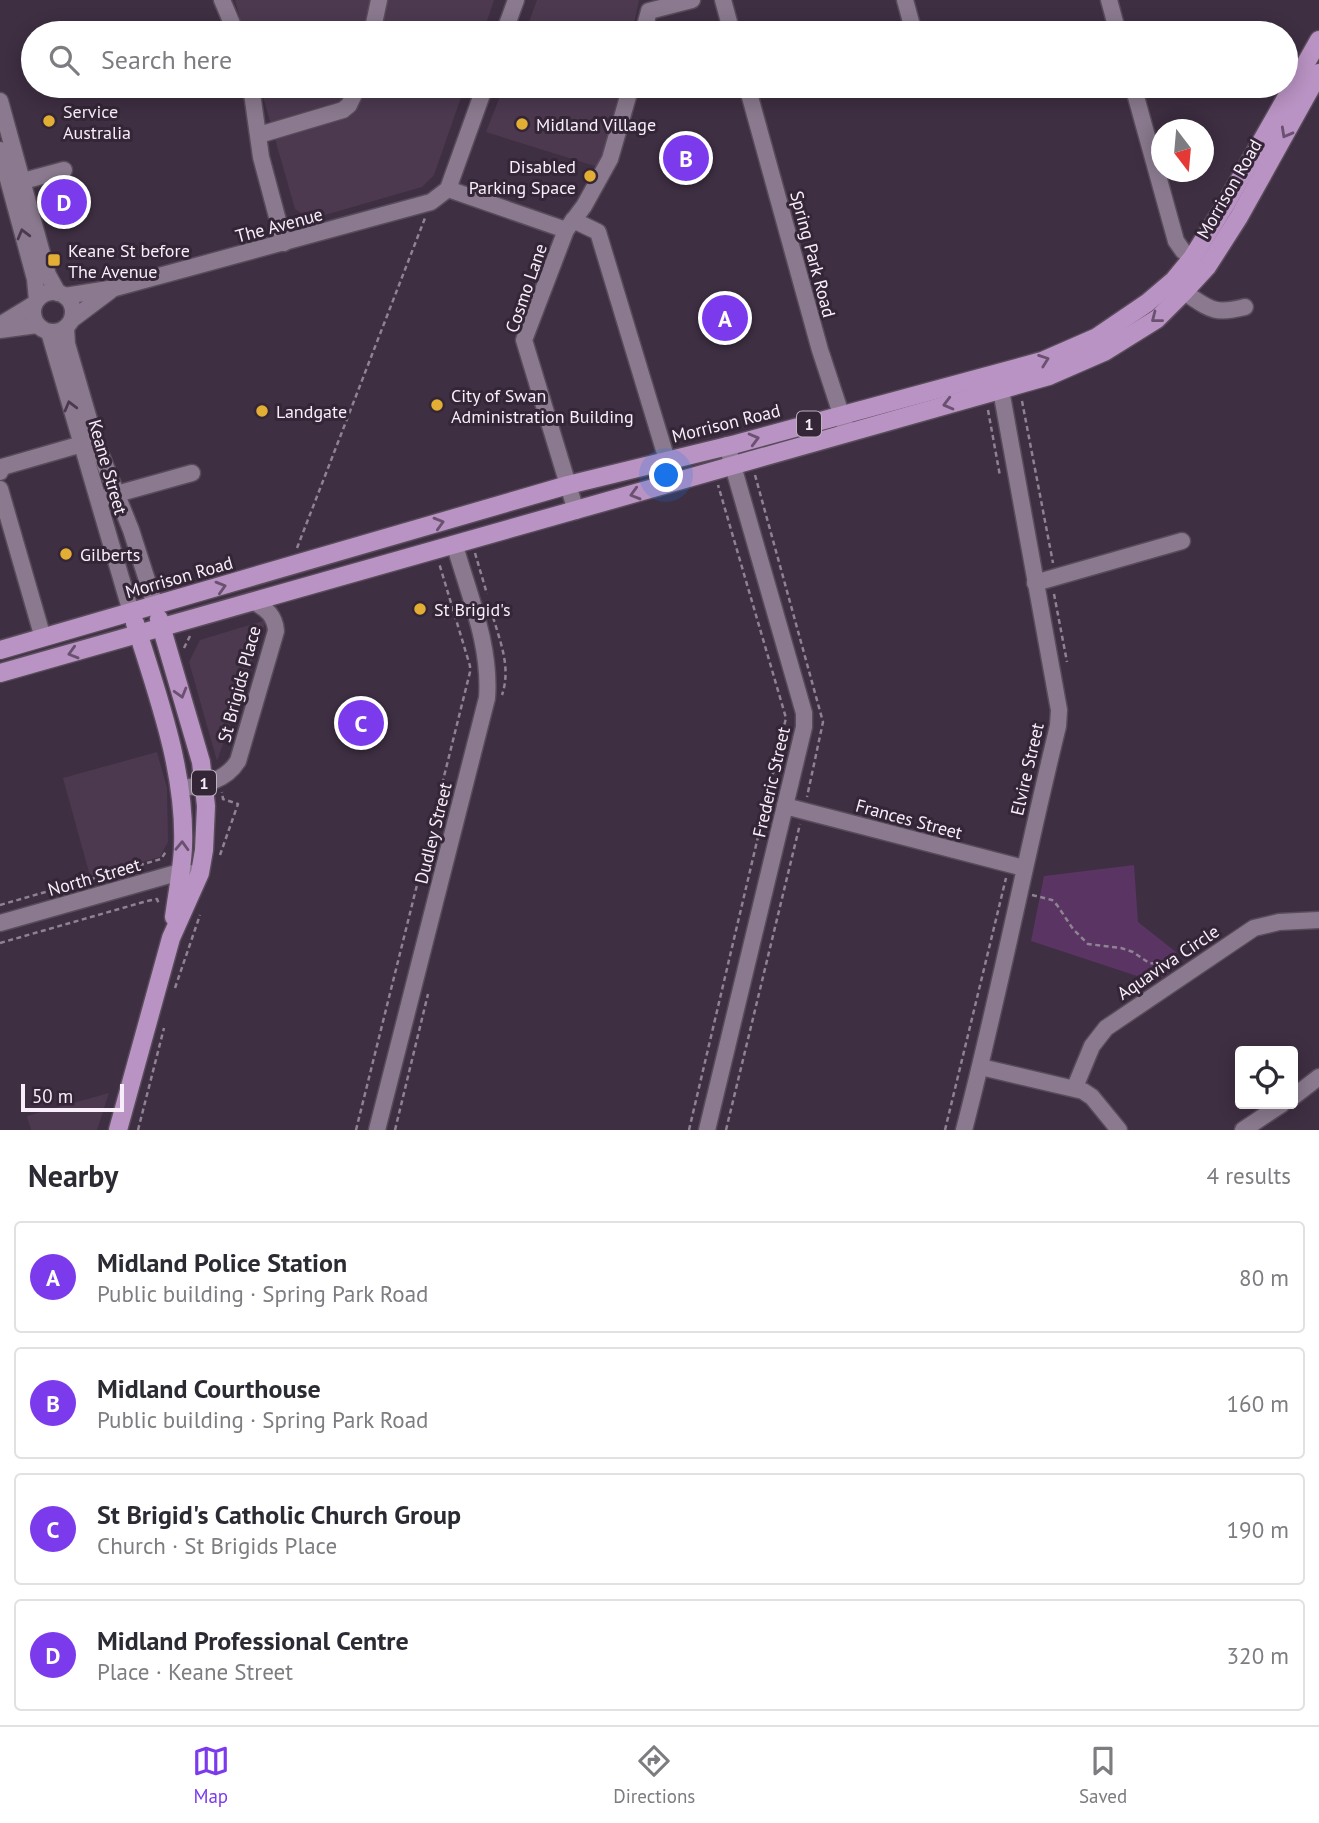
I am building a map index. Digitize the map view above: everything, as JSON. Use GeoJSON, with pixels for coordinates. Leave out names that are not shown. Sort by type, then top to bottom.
{"type":"FeatureCollection","features":[{"type":"Feature","properties":{"kind":"main road","name":"Morrison Road"},"geometry":{"type":"LineString","coordinates":[[1298,77],[1319,40]]}},
{"type":"Feature","properties":{"kind":"main road","name":"Morrison Road"},"geometry":{"type":"LineString","coordinates":[[1000,381],[1097,337],[1199,263],[1239,217],[1319,73]]}},
{"type":"Feature","properties":{"kind":"main road","name":"Morrison Road"},"geometry":{"type":"LineString","coordinates":[[0,650],[568,485],[727,445],[844,424],[1000,381],[1049,376],[1104,352],[1157,319],[1184,292],[1224,207],[1286,98]]}},
{"type":"Feature","properties":{"kind":"main road","name":"Morrison Road"},"geometry":{"type":"LineString","coordinates":[[0,673],[254,602],[456,551],[576,511],[733,466],[844,424]]}},
{"type":"Feature","properties":{"kind":"main road"},"geometry":{"type":"LineString","coordinates":[[155,605],[162,628]]}},
{"type":"Feature","properties":{"kind":"main road","name":"1"},"geometry":{"type":"LineString","coordinates":[[131,612],[170,743],[179,789],[183,847],[172,938]]}},
{"type":"Feature","properties":{"kind":"main road","name":"1"},"geometry":{"type":"LineString","coordinates":[[118,1130],[172,938],[200,873],[206,827],[205,784],[201,762],[162,628]]}},
{"type":"Feature","properties":{"kind":"street"},"geometry":{"type":"LineString","coordinates":[[222,0],[231,21]]}},
{"type":"Feature","properties":{"kind":"street"},"geometry":{"type":"LineString","coordinates":[[375,21],[379,0]]}},
{"type":"Feature","properties":{"kind":"street"},"geometry":{"type":"LineString","coordinates":[[508,21],[516,0]]}},
{"type":"Feature","properties":{"kind":"street"},"geometry":{"type":"LineString","coordinates":[[646,21],[649,11],[692,0]]}},
{"type":"Feature","properties":{"kind":"street"},"geometry":{"type":"LineString","coordinates":[[723,0],[729,21]]}},
{"type":"Feature","properties":{"kind":"street"},"geometry":{"type":"LineString","coordinates":[[905,0],[911,21]]}},
{"type":"Feature","properties":{"kind":"street"},"geometry":{"type":"LineString","coordinates":[[1109,0],[1115,21]]}},
{"type":"Feature","properties":{"kind":"street"},"geometry":{"type":"LineString","coordinates":[[253,98],[261,158],[284,243]]}},
{"type":"Feature","properties":{"kind":"street"},"geometry":{"type":"LineString","coordinates":[[258,135],[343,110],[352,98]]}},
{"type":"Feature","properties":{"kind":"street"},"geometry":{"type":"LineString","coordinates":[[481,98],[447,189],[598,232],[667,460]]}},
{"type":"Feature","properties":{"kind":"street","name":"Cosmo Lane"},"geometry":{"type":"LineString","coordinates":[[576,511],[524,340],[570,225],[610,159],[628,98]]}},
{"type":"Feature","properties":{"kind":"street","name":"Spring Park Road"},"geometry":{"type":"LineString","coordinates":[[750,98],[820,350],[844,424]]}},
{"type":"Feature","properties":{"kind":"street"},"geometry":{"type":"LineString","coordinates":[[1136,98],[1176,242],[1199,263]]}},
{"type":"Feature","properties":{"kind":"street"},"geometry":{"type":"LineString","coordinates":[[0,101],[35,279],[36,302],[33,317],[43,329]]}},
{"type":"Feature","properties":{"kind":"street"},"geometry":{"type":"LineString","coordinates":[[0,150],[16,183],[48,275],[73,308],[70,323],[58,332],[0,328]]}},
{"type":"Feature","properties":{"kind":"street"},"geometry":{"type":"LineString","coordinates":[[16,183],[64,170]]}},
{"type":"Feature","properties":{"kind":"street","name":"The Avenue"},"geometry":{"type":"LineString","coordinates":[[62,295],[115,288],[284,243],[431,202],[447,189]]}},
{"type":"Feature","properties":{"kind":"street","name":"The Avenue"},"geometry":{"type":"LineString","coordinates":[[70,323],[115,288]]}},
{"type":"Feature","properties":{"kind":"street"},"geometry":{"type":"LineString","coordinates":[[1184,292],[1210,309],[1224,312],[1245,307]]}},
{"type":"Feature","properties":{"kind":"street"},"geometry":{"type":"LineString","coordinates":[[0,328],[46,293],[62,295]]}},
{"type":"Feature","properties":{"kind":"street","name":"Keane Street"},"geometry":{"type":"LineString","coordinates":[[70,323],[67,344],[88,442],[97,500],[131,612]]}},
{"type":"Feature","properties":{"kind":"street","name":"Keane Street"},"geometry":{"type":"LineString","coordinates":[[43,329],[88,442],[131,530],[155,605]]}},
{"type":"Feature","properties":{"kind":"street","name":"Elvire Street"},"geometry":{"type":"LineString","coordinates":[[964,1130],[981,1066],[1016,866],[1058,726],[1059,710],[1000,381]]}},
{"type":"Feature","properties":{"kind":"street"},"geometry":{"type":"LineString","coordinates":[[0,472],[2,467],[88,442]]}},
{"type":"Feature","properties":{"kind":"street","name":"Frederic Street"},"geometry":{"type":"LineString","coordinates":[[707,1130],[804,727],[804,713],[727,445]]}},
{"type":"Feature","properties":{"kind":"street"},"geometry":{"type":"LineString","coordinates":[[97,500],[192,473]]}},
{"type":"Feature","properties":{"kind":"street"},"geometry":{"type":"LineString","coordinates":[[0,489],[43,638]]}},
{"type":"Feature","properties":{"kind":"street"},"geometry":{"type":"LineString","coordinates":[[1035,583],[1182,541]]}},
{"type":"Feature","properties":{"kind":"street","name":"Dudley Street"},"geometry":{"type":"LineString","coordinates":[[377,1130],[487,698],[489,673],[485,649],[456,551]]}},
{"type":"Feature","properties":{"kind":"street","name":"St Brigids Place"},"geometry":{"type":"LineString","coordinates":[[179,789],[221,778],[232,770],[238,761],[276,631],[275,621],[270,613],[254,602]]}},
{"type":"Feature","properties":{"kind":"street","name":"Frances Street"},"geometry":{"type":"LineString","coordinates":[[785,806],[1016,866]]}},
{"type":"Feature","properties":{"kind":"street","name":"North Street"},"geometry":{"type":"LineString","coordinates":[[0,923],[180,872],[200,873]]}},
{"type":"Feature","properties":{"kind":"street","name":"Aquaviva Circle"},"geometry":{"type":"LineString","coordinates":[[1075,1087],[1092,1046],[1106,1028],[1254,928],[1279,922],[1319,920]]}},
{"type":"Feature","properties":{"kind":"street"},"geometry":{"type":"LineString","coordinates":[[981,1066],[1075,1087],[1092,1097],[1119,1130]]}},
{"type":"Feature","properties":{"kind":"street"},"geometry":{"type":"LineString","coordinates":[[1298,1093],[1319,1077]]}},
{"type":"Feature","properties":{"kind":"street"},"geometry":{"type":"LineString","coordinates":[[1243,1130],[1274,1109]]}},
{"type":"Feature","properties":{"kind":"path"},"geometry":{"type":"LineString","coordinates":[[295,554],[431,202]]}},
{"type":"Feature","properties":{"kind":"path"},"geometry":{"type":"LineString","coordinates":[[1021,397],[1054,571],[1067,662]]}},
{"type":"Feature","properties":{"kind":"path"},"geometry":{"type":"LineString","coordinates":[[987,405],[1003,488]]}},
{"type":"Feature","properties":{"kind":"path"},"geometry":{"type":"LineString","coordinates":[[689,1130],[786,718],[717,481]]}},
{"type":"Feature","properties":{"kind":"path"},"geometry":{"type":"LineString","coordinates":[[456,551],[474,551]]}},
{"type":"Feature","properties":{"kind":"path"},"geometry":{"type":"LineString","coordinates":[[356,1130],[470,673],[439,564]]}},
{"type":"Feature","properties":{"kind":"path"},"geometry":{"type":"LineString","coordinates":[[183,659],[185,642],[188,636],[196,632]]}},
{"type":"Feature","properties":{"kind":"path"},"geometry":{"type":"LineString","coordinates":[[220,855],[238,804],[223,799],[222,792]]}},
{"type":"Feature","properties":{"kind":"path"},"geometry":{"type":"LineString","coordinates":[[726,1130],[803,811]]}},
{"type":"Feature","properties":{"kind":"path"},"geometry":{"type":"LineString","coordinates":[[0,905],[162,859],[171,843]]}},
{"type":"Feature","properties":{"kind":"path"},"geometry":{"type":"LineString","coordinates":[[945,1130],[1016,866]]}},
{"type":"Feature","properties":{"kind":"path"},"geometry":{"type":"LineString","coordinates":[[1030,895],[1052,900],[1073,929],[1088,944],[1121,948],[1133,951],[1149,963],[1177,966]]}},
{"type":"Feature","properties":{"kind":"path"},"geometry":{"type":"LineString","coordinates":[[0,943],[147,901],[157,899],[160,908]]}},
{"type":"Feature","properties":{"kind":"path"},"geometry":{"type":"LineString","coordinates":[[172,996],[203,906]]}},
{"type":"Feature","properties":{"kind":"path"},"geometry":{"type":"LineString","coordinates":[[138,1130],[165,1023]]}},
{"type":"Feature","properties":{"kind":"shaded area"},"geometry":{"type":"Polygon","coordinates":[[[235,0],[494,0],[487,21],[241,21],[235,0]]]}},
{"type":"Feature","properties":{"kind":"shaded area"},"geometry":{"type":"Polygon","coordinates":[[[537,0],[639,0],[635,21],[529,21],[537,0]]]}},
{"type":"Feature","properties":{"kind":"shaded area"},"geometry":{"type":"Polygon","coordinates":[[[263,98],[461,98],[434,175],[422,187],[311,219],[295,209],[263,98]]]}},
{"type":"Feature","properties":{"kind":"shaded area"},"geometry":{"type":"Polygon","coordinates":[[[499,98],[617,98],[607,146],[598,167],[486,132],[499,98]]]}},
{"type":"Feature","properties":{"kind":"shaded area"},"geometry":{"type":"Polygon","coordinates":[[[266,620],[217,761],[189,662],[200,640],[266,620]]]}},
{"type":"Feature","properties":{"kind":"shaded area"},"geometry":{"type":"Polygon","coordinates":[[[157,752],[167,788],[168,842],[160,857],[90,876],[63,778],[157,752]]]}},
{"type":"Feature","properties":{"kind":"shaded area"},"geometry":{"type":"Polygon","coordinates":[[[1134,865],[1138,922],[1176,952],[1173,970],[1155,982],[1031,941],[1044,876],[1134,865]]]}},
{"type":"Feature","properties":{"kind":"shaded area"},"geometry":{"type":"Polygon","coordinates":[[[109,1093],[97,1130],[31,1130],[27,1116],[109,1093]]]}},
{"type":"Feature","properties":{"kind":"place","name":"Service Australia"},"geometry":{"type":"Point","coordinates":[49,121]}},
{"type":"Feature","properties":{"kind":"place","name":"Midland Village"},"geometry":{"type":"Point","coordinates":[522,124]}},
{"type":"Feature","properties":{"kind":"place","name":"Midland Courthouse"},"geometry":{"type":"Point","coordinates":[686,158]}},
{"type":"Feature","properties":{"kind":"place","name":"Disabled Parking Space"},"geometry":{"type":"Point","coordinates":[590,176]}},
{"type":"Feature","properties":{"kind":"place","name":"Midland Professional Centre"},"geometry":{"type":"Point","coordinates":[64,202]}},
{"type":"Feature","properties":{"kind":"place","name":"Keane St before The Avenue"},"geometry":{"type":"Point","coordinates":[54,260]}},
{"type":"Feature","properties":{"kind":"place","name":"Midland Police Station"},"geometry":{"type":"Point","coordinates":[725,318]}},
{"type":"Feature","properties":{"kind":"place","name":"City of Swan Administration Building"},"geometry":{"type":"Point","coordinates":[437,405]}},
{"type":"Feature","properties":{"kind":"place","name":"Landgate"},"geometry":{"type":"Point","coordinates":[262,411]}},
{"type":"Feature","properties":{"kind":"place","name":"Gilberts"},"geometry":{"type":"Point","coordinates":[66,554]}},
{"type":"Feature","properties":{"kind":"place","name":"St Brigid's"},"geometry":{"type":"Point","coordinates":[420,609]}},
{"type":"Feature","properties":{"kind":"place","name":"St Brigid's Catholic Church Group"},"geometry":{"type":"Point","coordinates":[361,723]}}]}
